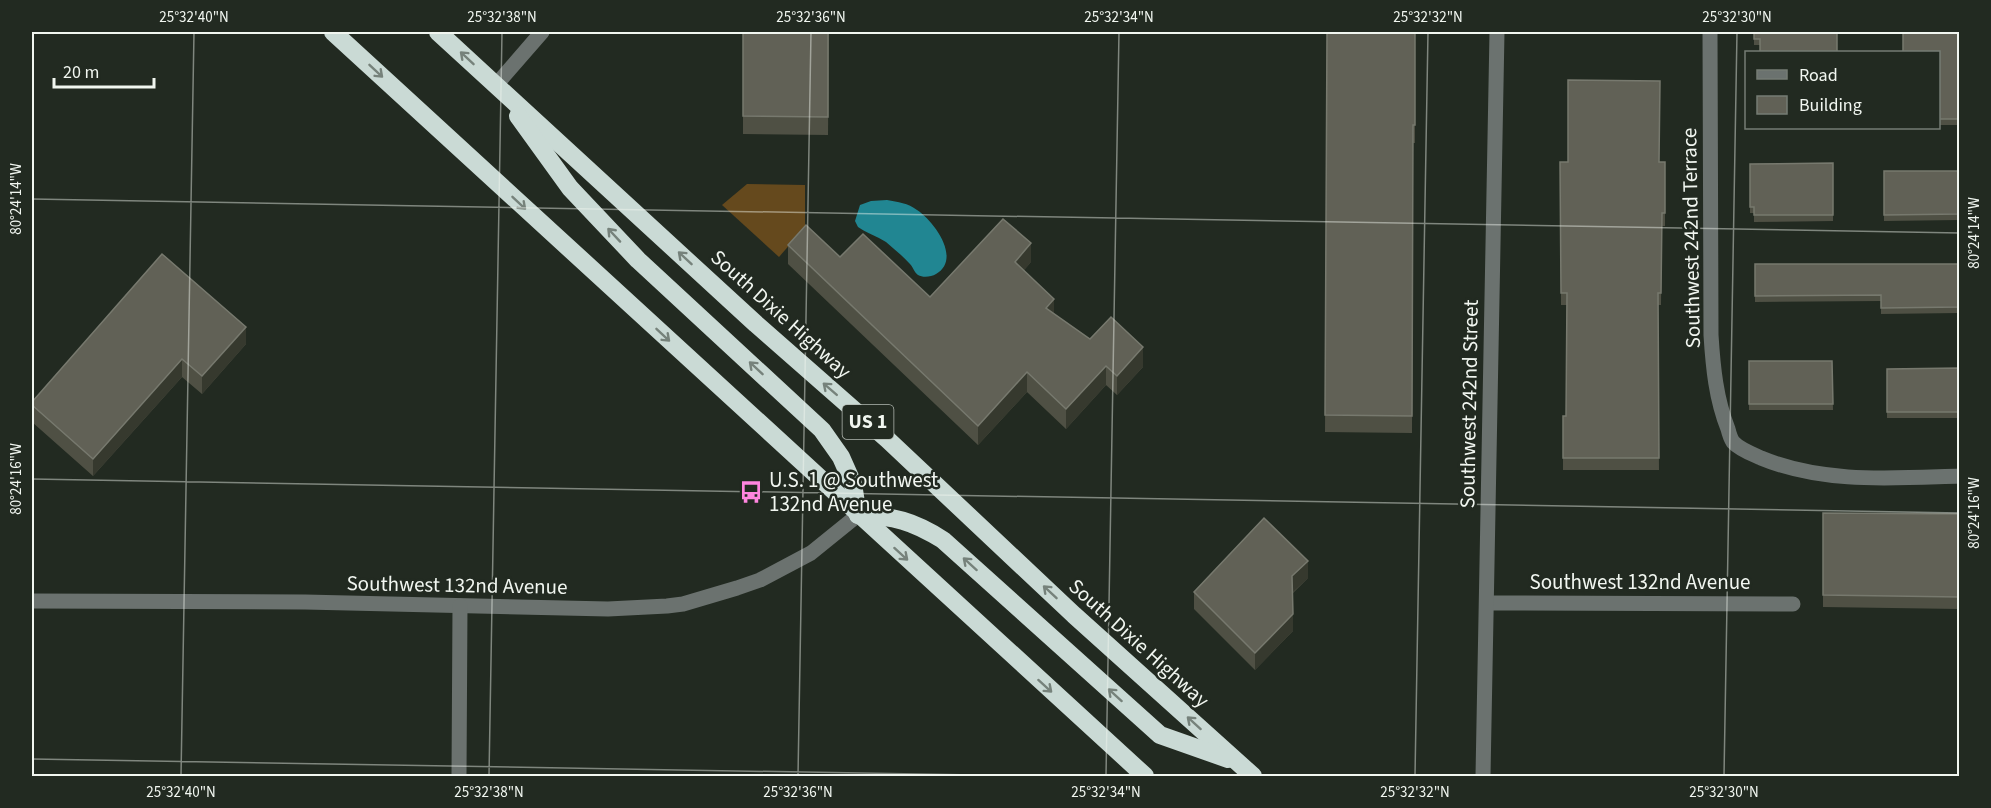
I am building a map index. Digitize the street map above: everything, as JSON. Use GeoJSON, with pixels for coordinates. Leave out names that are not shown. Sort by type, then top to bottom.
{"type":"FeatureCollection","features":[{"type":"Feature","properties":{"kind":"highway"},"geometry":{"type":"LineString","coordinates":[[333,32],[1144,777]]}},
{"type":"Feature","properties":{"kind":"highway","name":"South Dixie Highway"},"geometry":{"type":"LineString","coordinates":[[438,32],[756,324],[887,439],[1074,615],[1253,777]]}},
{"type":"Feature","properties":{"kind":"highway"},"geometry":{"type":"LineString","coordinates":[[496,85],[570,188],[630,252],[822,430],[841,457],[853,484],[858,515]]}},
{"type":"Feature","properties":{"kind":"highway"},"geometry":{"type":"LineString","coordinates":[[858,515],[900,519],[943,540],[1160,735],[1238,762]]}},
{"type":"Feature","properties":{"kind":"street"},"geometry":{"type":"LineString","coordinates":[[496,85],[542,32]]}},
{"type":"Feature","properties":{"kind":"street","name":"Southwest 242nd Street"},"geometry":{"type":"LineString","coordinates":[[1483,777],[1497,32]]}},
{"type":"Feature","properties":{"kind":"street","name":"Southwest 242nd Terrace"},"geometry":{"type":"LineString","coordinates":[[1710,32],[1711,335],[1715,381],[1724,419],[1733,441],[1752,454],[1799,470],[1878,479],[1959,476]]}},
{"type":"Feature","properties":{"kind":"street","name":"Southwest 132nd Avenue"},"geometry":{"type":"LineString","coordinates":[[32,601],[647,608],[683,604],[760,580],[811,553],[858,515]]}},
{"type":"Feature","properties":{"kind":"street","name":"Southwest 132nd Avenue"},"geometry":{"type":"LineString","coordinates":[[1488,603],[1793,604]]}},
{"type":"Feature","properties":{"kind":"street"},"geometry":{"type":"LineString","coordinates":[[459,777],[460,606]]}},
{"type":"Feature","properties":{"kind":"shaded area"},"geometry":{"type":"Polygon","coordinates":[[[747,184],[805,185],[805,227],[779,257],[722,205],[747,184]]]}},
{"type":"Feature","properties":{"kind":"water"},"geometry":{"type":"Polygon","coordinates":[[[887,200],[903,203],[924,215],[943,240],[946,259],[943,267],[936,274],[927,277],[918,275],[907,261],[886,242],[858,227],[855,221],[860,205],[871,201],[887,200]]]}},
{"type":"Feature","properties":{"kind":"building"},"geometry":{"type":"Polygon","coordinates":[[[743,32],[828,32],[828,117],[743,116],[743,32]]]}},
{"type":"Feature","properties":{"kind":"building"},"geometry":{"type":"Polygon","coordinates":[[[1327,32],[1415,32],[1412,416],[1325,415],[1327,32]]]}},
{"type":"Feature","properties":{"kind":"building"},"geometry":{"type":"Polygon","coordinates":[[[1754,32],[1837,32],[1837,51],[1760,51],[1760,39],[1754,39],[1754,32]]]}},
{"type":"Feature","properties":{"kind":"building"},"geometry":{"type":"Polygon","coordinates":[[[1903,32],[1959,32],[1959,119],[1940,119],[1940,51],[1903,51],[1903,32]]]}},
{"type":"Feature","properties":{"kind":"building"},"geometry":{"type":"Polygon","coordinates":[[[1568,80],[1660,81],[1659,162],[1665,162],[1665,213],[1662,213],[1661,293],[1658,293],[1659,458],[1563,458],[1563,416],[1566,416],[1567,293],[1561,293],[1560,162],[1568,162],[1568,80]]]}},
{"type":"Feature","properties":{"kind":"building"},"geometry":{"type":"Polygon","coordinates":[[[1833,163],[1833,215],[1754,215],[1754,207],[1750,207],[1750,164],[1833,163]]]}},
{"type":"Feature","properties":{"kind":"building"},"geometry":{"type":"Polygon","coordinates":[[[1884,171],[1959,171],[1959,214],[1884,215],[1884,171]]]}},
{"type":"Feature","properties":{"kind":"building"},"geometry":{"type":"Polygon","coordinates":[[[1003,219],[1031,243],[1015,262],[1054,299],[1046,308],[1090,339],[1111,317],[1143,347],[1117,376],[1106,366],[1066,409],[1027,372],[978,426],[788,245],[806,225],[840,257],[863,234],[930,297],[1003,219]]]}},
{"type":"Feature","properties":{"kind":"building"},"geometry":{"type":"Polygon","coordinates":[[[162,254],[246,327],[202,376],[182,359],[93,459],[32,405],[32,402],[162,254]]]}},
{"type":"Feature","properties":{"kind":"building"},"geometry":{"type":"Polygon","coordinates":[[[1755,264],[1959,264],[1959,307],[1881,308],[1881,295],[1755,296],[1755,264]]]}},
{"type":"Feature","properties":{"kind":"building"},"geometry":{"type":"Polygon","coordinates":[[[1749,361],[1832,361],[1833,404],[1749,404],[1749,361]]]}},
{"type":"Feature","properties":{"kind":"building"},"geometry":{"type":"Polygon","coordinates":[[[1959,368],[1959,412],[1887,412],[1887,369],[1959,368]]]}},
{"type":"Feature","properties":{"kind":"building"},"geometry":{"type":"Polygon","coordinates":[[[1823,513],[1959,514],[1959,597],[1823,595],[1823,513]]]}},
{"type":"Feature","properties":{"kind":"building"},"geometry":{"type":"Polygon","coordinates":[[[1264,518],[1308,561],[1292,576],[1293,614],[1255,653],[1194,592],[1264,518]]]}},
{"type":"Feature","properties":{"kind":"place","name":"U.S. 1 @ Southwest 132nd Avenue"},"geometry":{"type":"Point","coordinates":[751,492]}}]}
